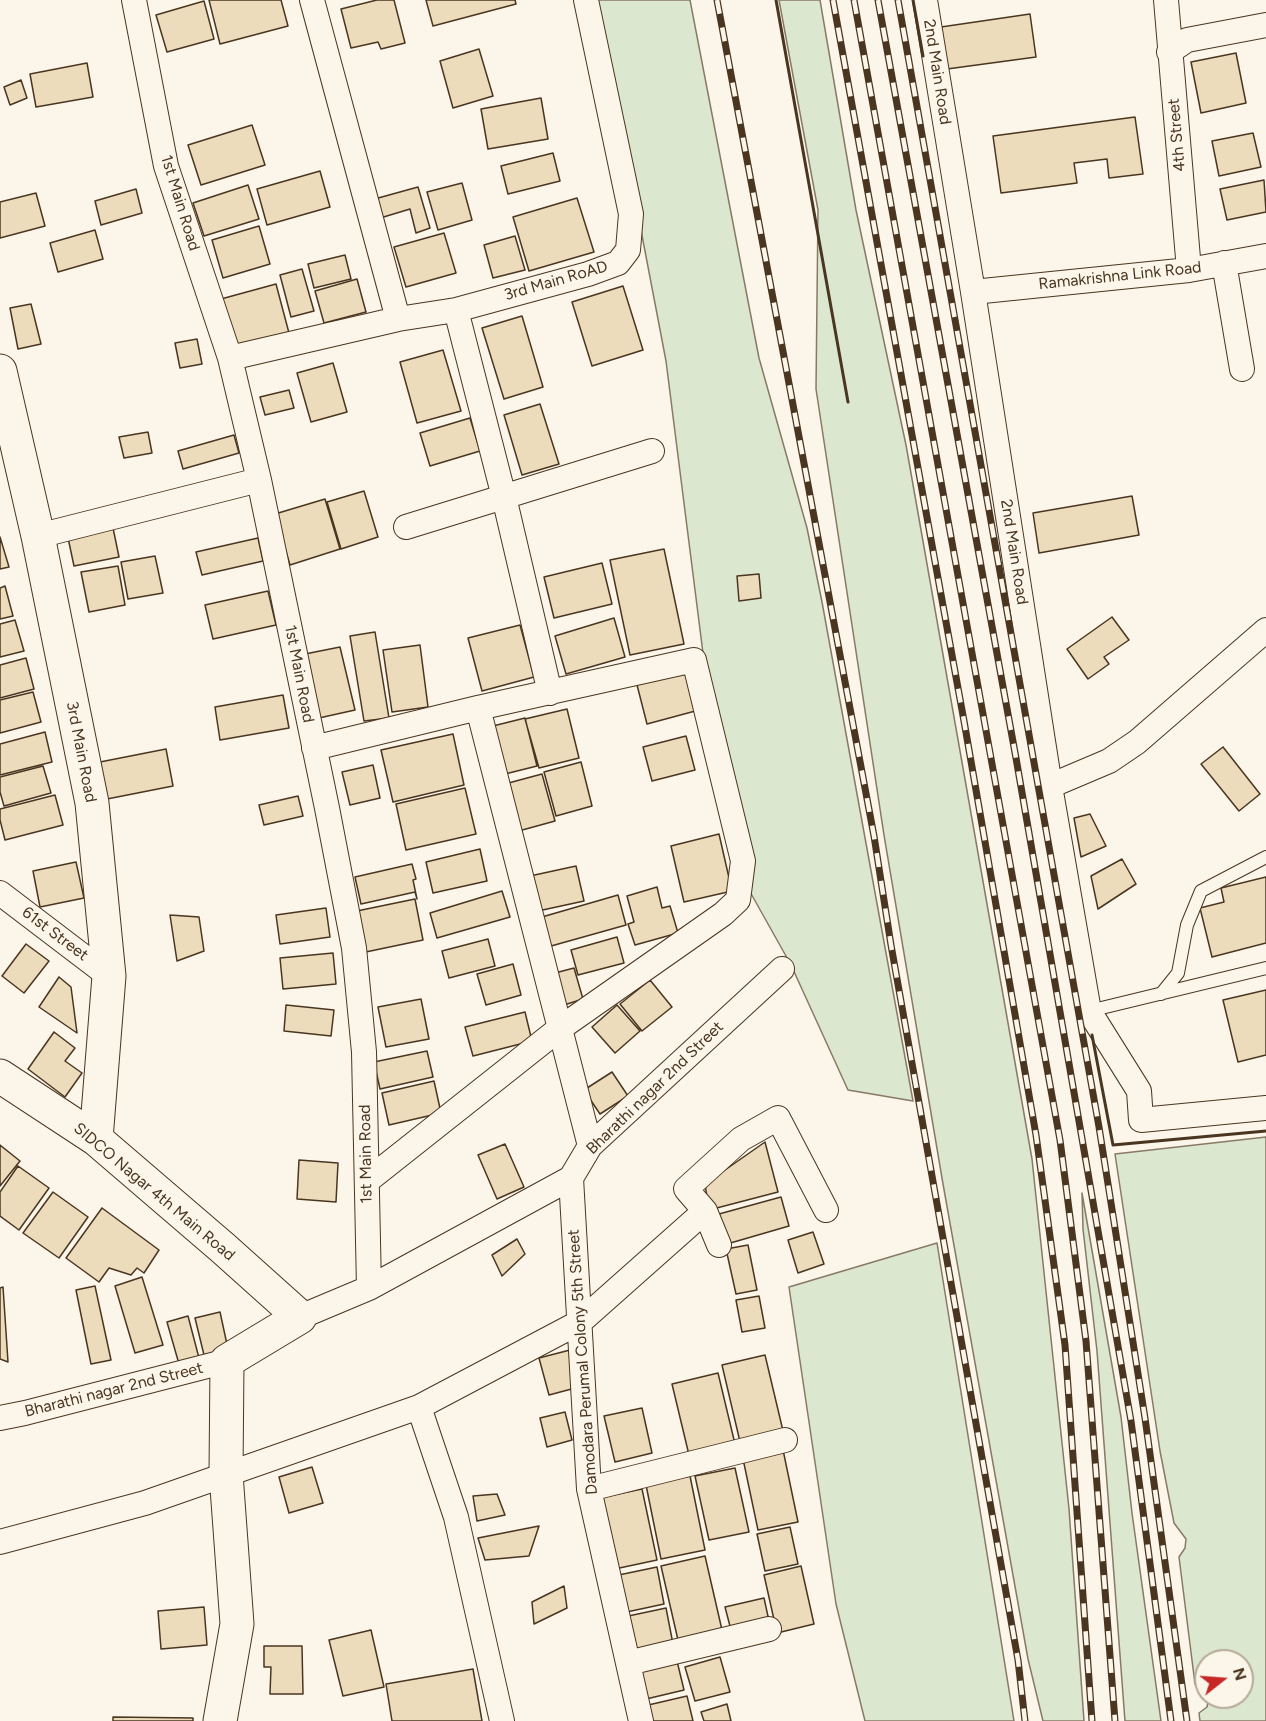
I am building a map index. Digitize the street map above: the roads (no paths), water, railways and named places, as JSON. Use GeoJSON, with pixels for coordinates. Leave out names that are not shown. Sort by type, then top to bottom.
{"type":"FeatureCollection","features":[{"type":"Feature","properties":{"kind":"street","name":"1st Main Road"},"geometry":{"type":"LineString","coordinates":[[134,0],[166,166],[230,358],[259,480],[354,948],[364,1052],[369,1288]]}},
{"type":"Feature","properties":{"kind":"street"},"geometry":{"type":"LineString","coordinates":[[312,0],[398,319]]}},
{"type":"Feature","properties":{"kind":"street","name":"3rd Main RoAD"},"geometry":{"type":"LineString","coordinates":[[230,358],[398,319],[456,310],[588,274],[618,263],[628,250],[631,214],[586,0]]}},
{"type":"Feature","properties":{"kind":"street","name":"2nd Main Road"},"geometry":{"type":"LineString","coordinates":[[925,0],[974,292],[1050,786],[1089,1011],[1139,1091],[1141,1120],[1266,1108]]}},
{"type":"Feature","properties":{"kind":"street","name":"4th Street"},"geometry":{"type":"LineString","coordinates":[[1166,0],[1189,270]]}},
{"type":"Feature","properties":{"kind":"street"},"geometry":{"type":"LineString","coordinates":[[1169,52],[1187,40],[1266,25]]}},
{"type":"Feature","properties":{"kind":"street","name":"Ramakrishna Link Road"},"geometry":{"type":"LineString","coordinates":[[974,292],[1189,270],[1266,256]]}},
{"type":"Feature","properties":{"kind":"street"},"geometry":{"type":"LineString","coordinates":[[1224,263],[1242,369]]}},
{"type":"Feature","properties":{"kind":"street"},"geometry":{"type":"LineString","coordinates":[[456,310],[504,497],[550,693]]}},
{"type":"Feature","properties":{"kind":"street","name":"3rd Main Road"},"geometry":{"type":"LineString","coordinates":[[0,371],[38,536],[92,803],[109,976],[96,1139]]}},
{"type":"Feature","properties":{"kind":"street"},"geometry":{"type":"LineString","coordinates":[[406,527],[652,451]]}},
{"type":"Feature","properties":{"kind":"street"},"geometry":{"type":"LineString","coordinates":[[38,536],[259,480]]}},
{"type":"Feature","properties":{"kind":"street"},"geometry":{"type":"LineString","coordinates":[[1050,786],[1109,761],[1137,742],[1266,630]]}},
{"type":"Feature","properties":{"kind":"street"},"geometry":{"type":"LineString","coordinates":[[314,748],[478,708],[694,660],[742,861],[738,900],[723,914],[559,1029],[366,1180]]}},
{"type":"Feature","properties":{"kind":"street"},"geometry":{"type":"LineString","coordinates":[[478,708],[590,1146]]}},
{"type":"Feature","properties":{"kind":"street","name":"61st Street"},"geometry":{"type":"LineString","coordinates":[[0,893],[109,976]]}},
{"type":"Feature","properties":{"kind":"street","name":"Bharathi nagar 2nd Street"},"geometry":{"type":"LineString","coordinates":[[571,1178],[590,1146],[782,969]]}},
{"type":"Feature","properties":{"kind":"street","name":"SIDCO Nagar 4th Main Road"},"geometry":{"type":"LineString","coordinates":[[0,1076],[96,1139],[224,1248],[300,1317]]}},
{"type":"Feature","properties":{"kind":"street"},"geometry":{"type":"LineString","coordinates":[[719,1245],[705,1211],[686,1189],[741,1139],[778,1119],[826,1210]]}},
{"type":"Feature","properties":{"kind":"street"},"geometry":{"type":"LineString","coordinates":[[220,1721],[237,1624],[226,1474],[227,1361],[300,1317],[369,1288],[571,1178]]}},
{"type":"Feature","properties":{"kind":"street","name":"Damodara Perumal Colony 5th Street"},"geometry":{"type":"LineString","coordinates":[[571,1178],[589,1489],[641,1721]]}},
{"type":"Feature","properties":{"kind":"street"},"geometry":{"type":"LineString","coordinates":[[0,1542],[145,1503],[419,1407],[580,1322],[705,1211]]}},
{"type":"Feature","properties":{"kind":"street","name":"Bharathi nagar 2nd Street"},"geometry":{"type":"LineString","coordinates":[[0,1418],[227,1361]]}},
{"type":"Feature","properties":{"kind":"street"},"geometry":{"type":"LineString","coordinates":[[419,1407],[456,1517],[502,1721]]}},
{"type":"Feature","properties":{"kind":"street"},"geometry":{"type":"LineString","coordinates":[[589,1489],[785,1440]]}},
{"type":"Feature","properties":{"kind":"street"},"geometry":{"type":"LineString","coordinates":[[628,1663],[769,1629]]}},
{"type":"Feature","properties":{"kind":"lane"},"geometry":{"type":"LineString","coordinates":[[1161,994],[1178,973],[1187,925],[1202,891],[1266,857]]}},
{"type":"Feature","properties":{"kind":"lane"},"geometry":{"type":"LineString","coordinates":[[1089,1011],[1266,968]]}},
{"type":"Feature","properties":{"kind":"railway"},"geometry":{"type":"LineString","coordinates":[[717,0],[874,836],[891,945],[1018,1660],[1025,1721]]}},
{"type":"Feature","properties":{"kind":"railway"},"geometry":{"type":"LineString","coordinates":[[833,0],[964,721],[1036,1135],[1065,1345],[1092,1721]]}},
{"type":"Feature","properties":{"kind":"railway"},"geometry":{"type":"LineString","coordinates":[[854,0],[1060,1140],[1086,1341],[1115,1721]]}},
{"type":"Feature","properties":{"kind":"railway"},"geometry":{"type":"LineString","coordinates":[[878,0],[1016,758],[1131,1421],[1171,1721]]}},
{"type":"Feature","properties":{"kind":"railway"},"geometry":{"type":"LineString","coordinates":[[898,0],[1099,1127],[1145,1418],[1187,1721]]}}]}
